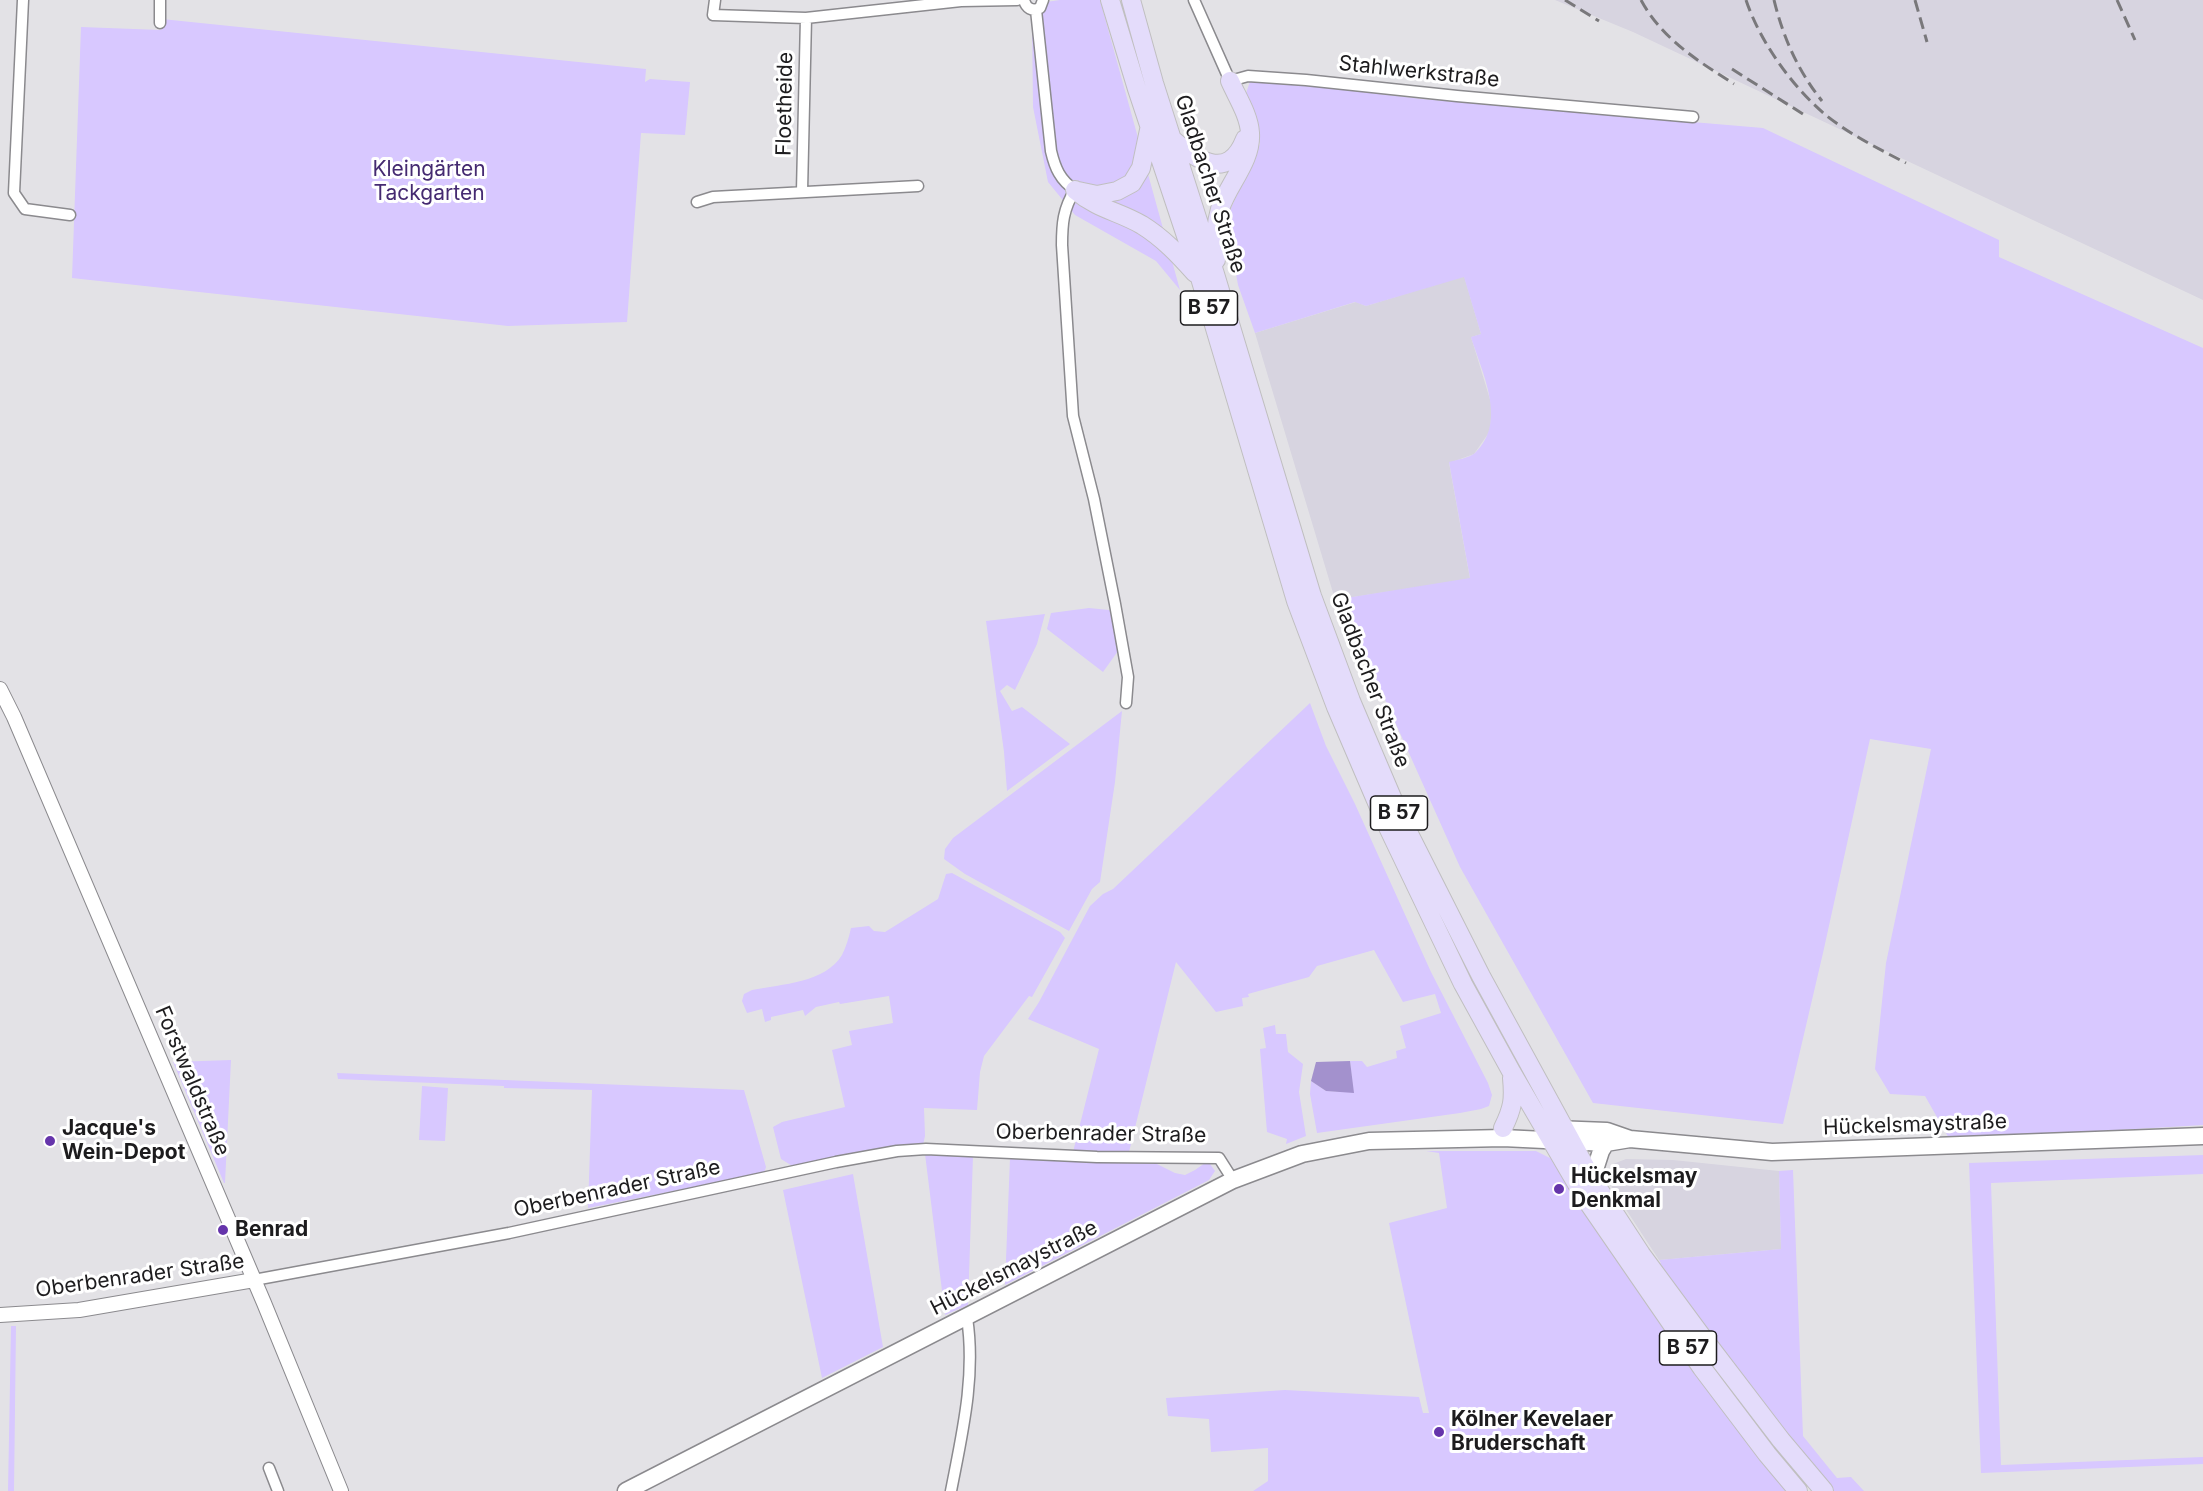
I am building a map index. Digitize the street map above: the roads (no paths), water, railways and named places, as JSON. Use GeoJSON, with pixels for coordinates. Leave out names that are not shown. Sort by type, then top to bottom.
{"type":"FeatureCollection","features":[{"type":"Feature","properties":{"kind":"main road","name":"Gladbacher Straße"},"geometry":{"type":"LineString","coordinates":[[1110,0],[1149,129],[1208,276],[1312,596],[1351,701],[1399,814],[1512,1034],[1592,1179],[1641,1254],[1781,1440],[1824,1491]]}},
{"type":"Feature","properties":{"kind":"main road","name":"Gladbacher Straße"},"geometry":{"type":"LineString","coordinates":[[1131,0],[1171,138],[1276,537],[1296,601],[1336,707],[1379,809],[1463,984],[1585,1198],[1702,1368],[1798,1491]]}},
{"type":"Feature","properties":{"kind":"main road"},"geometry":{"type":"LineString","coordinates":[[1075,190],[1090,202],[1140,224],[1208,276],[1219,212],[1245,161],[1250,133],[1230,81]]}},
{"type":"Feature","properties":{"kind":"main road"},"geometry":{"type":"LineString","coordinates":[[1171,138],[1201,161],[1216,164],[1226,162],[1238,152],[1247,133],[1248,123]]}},
{"type":"Feature","properties":{"kind":"main road"},"geometry":{"type":"LineString","coordinates":[[1075,190],[1097,195],[1117,191],[1132,183],[1141,168],[1149,129]]}},
{"type":"Feature","properties":{"kind":"main road"},"geometry":{"type":"LineString","coordinates":[[1503,1128],[1511,1113],[1514,1099],[1512,1073]]}},
{"type":"Feature","properties":{"kind":"main road","name":"Hückelsmaystraße"},"geometry":{"type":"LineString","coordinates":[[1438,1138],[1451,1133],[1503,1128],[1606,1143],[1630,1139]]}},
{"type":"Feature","properties":{"kind":"main road","name":"Hückelsmaystraße"},"geometry":{"type":"LineString","coordinates":[[1569,1136],[1607,1131],[1630,1139],[1780,1152],[2203,1136]]}},
{"type":"Feature","properties":{"kind":"main road","name":"Hückelsmaystraße"},"geometry":{"type":"LineString","coordinates":[[626,1491],[1233,1180],[1302,1154],[1348,1144],[1438,1138],[1452,1141],[1548,1135]]}},
{"type":"Feature","properties":{"kind":"main road"},"geometry":{"type":"LineString","coordinates":[[1592,1179],[1598,1158],[1606,1143]]}},
{"type":"Feature","properties":{"kind":"street"},"geometry":{"type":"LineString","coordinates":[[23,0],[14,193],[25,209],[70,214]]}},
{"type":"Feature","properties":{"kind":"street"},"geometry":{"type":"LineString","coordinates":[[160,0],[160,23]]}},
{"type":"Feature","properties":{"kind":"street"},"geometry":{"type":"LineString","coordinates":[[715,0],[713,15],[807,18],[960,1],[1017,0]]}},
{"type":"Feature","properties":{"kind":"street"},"geometry":{"type":"LineString","coordinates":[[1024,0],[1025,6],[1036,10],[1040,8],[1043,0]]}},
{"type":"Feature","properties":{"kind":"street"},"geometry":{"type":"LineString","coordinates":[[1194,0],[1230,81]]}},
{"type":"Feature","properties":{"kind":"street"},"geometry":{"type":"LineString","coordinates":[[1036,10],[1051,150],[1055,168],[1064,183],[1075,190],[1062,218],[1073,416],[1094,498],[1117,615],[1128,676],[1126,703]]}},
{"type":"Feature","properties":{"kind":"street","name":"Floetheide"},"geometry":{"type":"LineString","coordinates":[[802,191],[807,18]]}},
{"type":"Feature","properties":{"kind":"street","name":"Stahlwerkstraße"},"geometry":{"type":"LineString","coordinates":[[1230,81],[1248,76],[1306,80],[1693,117]]}},
{"type":"Feature","properties":{"kind":"street"},"geometry":{"type":"LineString","coordinates":[[697,202],[713,197],[918,186]]}},
{"type":"Feature","properties":{"kind":"street","name":"Forstwaldstraße"},"geometry":{"type":"LineString","coordinates":[[0,689],[19,728],[254,1280],[341,1491]]}},
{"type":"Feature","properties":{"kind":"street","name":"Oberbenrader Straße"},"geometry":{"type":"LineString","coordinates":[[0,1316],[79,1310],[254,1280],[509,1233],[771,1178],[836,1162],[897,1151],[926,1149],[1097,1157],[1220,1158],[1233,1180]]}},
{"type":"Feature","properties":{"kind":"street"},"geometry":{"type":"LineString","coordinates":[[951,1491],[967,1413],[970,1336],[967,1318]]}},
{"type":"Feature","properties":{"kind":"street"},"geometry":{"type":"LineString","coordinates":[[269,1468],[278,1491]]}},
{"type":"Feature","properties":{"kind":"railway"},"geometry":{"type":"LineString","coordinates":[[1565,0],[1599,21]]}},
{"type":"Feature","properties":{"kind":"railway"},"geometry":{"type":"LineString","coordinates":[[1641,0],[1670,38],[1694,58],[1734,84]]}},
{"type":"Feature","properties":{"kind":"railway"},"geometry":{"type":"LineString","coordinates":[[1746,0],[1769,48],[1790,78],[1814,105],[1865,141],[1906,163]]}},
{"type":"Feature","properties":{"kind":"railway"},"geometry":{"type":"LineString","coordinates":[[1774,0],[1792,53],[1822,101]]}},
{"type":"Feature","properties":{"kind":"railway"},"geometry":{"type":"LineString","coordinates":[[1915,0],[1927,42]]}},
{"type":"Feature","properties":{"kind":"railway"},"geometry":{"type":"LineString","coordinates":[[2117,0],[2135,40]]}},
{"type":"Feature","properties":{"kind":"railway"},"geometry":{"type":"LineString","coordinates":[[1732,69],[1806,116]]}},
{"type":"Feature","properties":{"kind":"place","name":"Jacque's Wein-Depot"},"geometry":{"type":"Point","coordinates":[50,1141]}},
{"type":"Feature","properties":{"kind":"place","name":"Hückelsmay Denkmal"},"geometry":{"type":"Point","coordinates":[1559,1189]}},
{"type":"Feature","properties":{"kind":"place","name":"Benrad"},"geometry":{"type":"Point","coordinates":[223,1230]}},
{"type":"Feature","properties":{"kind":"place","name":"Kölner Kevelaer Bruderschaft"},"geometry":{"type":"Point","coordinates":[1439,1432]}},
{"type":"Feature","properties":{"kind":"park label","name":"Kleingärten Tackgarten"},"geometry":{"type":"Point","coordinates":[429,182]}}]}
